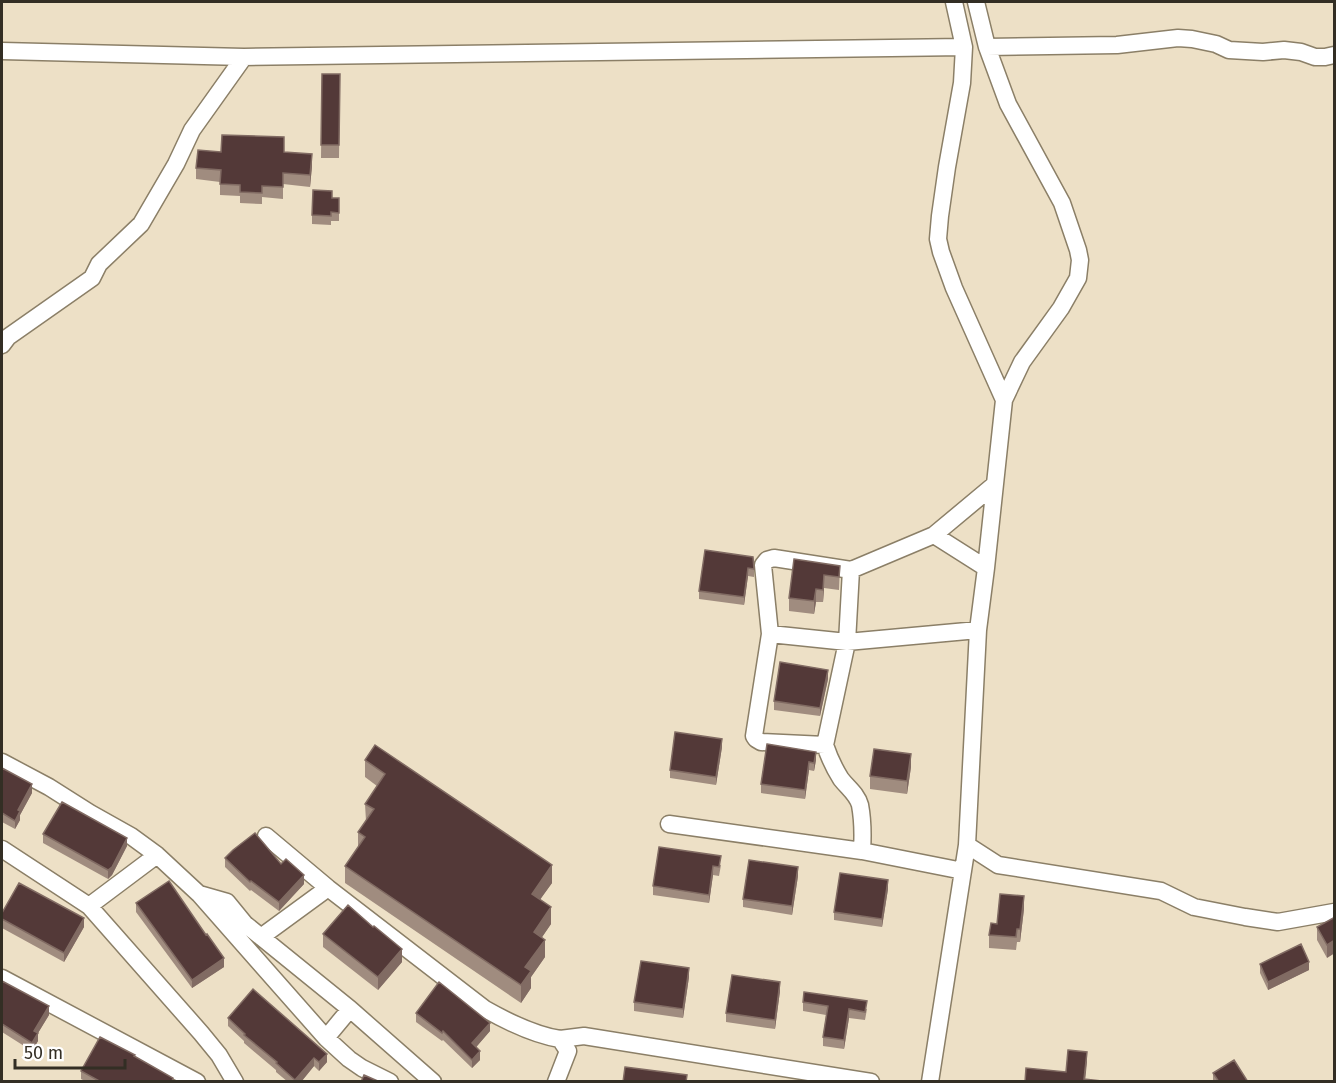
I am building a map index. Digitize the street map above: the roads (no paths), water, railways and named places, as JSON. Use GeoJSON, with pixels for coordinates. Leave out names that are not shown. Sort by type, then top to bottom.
{"type":"FeatureCollection","features":[{"type":"Feature","properties":{"kind":"street"},"geometry":{"type":"LineString","coordinates":[[954,2],[964,47],[962,83],[947,167],[938,239],[954,288],[1004,400]]}},
{"type":"Feature","properties":{"kind":"street"},"geometry":{"type":"LineString","coordinates":[[930,1082],[967,845],[978,630],[1004,400],[1022,362],[1061,308],[1078,278],[1080,260],[1062,203],[1008,104],[987,47],[976,2]]}},
{"type":"Feature","properties":{"kind":"street"},"geometry":{"type":"LineString","coordinates":[[987,47],[1117,45],[1178,38],[1216,44],[1229,50],[1263,52],[1284,50],[1315,57],[1335,55]]}},
{"type":"Feature","properties":{"kind":"street"},"geometry":{"type":"LineString","coordinates":[[2,51],[244,57],[964,47]]}},
{"type":"Feature","properties":{"kind":"street"},"geometry":{"type":"LineString","coordinates":[[2,345],[8,337],[92,278],[99,264],[141,224],[176,164],[192,130],[244,57]]}},
{"type":"Feature","properties":{"kind":"street"},"geometry":{"type":"LineString","coordinates":[[825,745],[761,742],[754,736],[770,634],[763,566],[767,560],[774,558],[851,570],[934,535],[994,485]]}},
{"type":"Feature","properties":{"kind":"street"},"geometry":{"type":"LineString","coordinates":[[934,535],[986,568]]}},
{"type":"Feature","properties":{"kind":"street"},"geometry":{"type":"LineString","coordinates":[[851,570],[847,642],[825,745],[833,765],[860,805],[860,814],[864,820],[862,851]]}},
{"type":"Feature","properties":{"kind":"street"},"geometry":{"type":"LineString","coordinates":[[770,634],[847,642],[978,630]]}},
{"type":"Feature","properties":{"kind":"street"},"geometry":{"type":"LineString","coordinates":[[2,762],[131,836],[157,855],[199,894],[326,1038],[362,1068],[390,1082]]}},
{"type":"Feature","properties":{"kind":"street"},"geometry":{"type":"LineString","coordinates":[[669,825],[862,851],[963,871]]}},
{"type":"Feature","properties":{"kind":"street"},"geometry":{"type":"LineString","coordinates":[[266,836],[328,888],[485,1009],[508,1022],[564,1045],[584,1036],[871,1082]]}},
{"type":"Feature","properties":{"kind":"street"},"geometry":{"type":"LineString","coordinates":[[967,845],[998,865],[1161,891],[1194,907],[1245,917],[1278,922],[1335,912]]}},
{"type":"Feature","properties":{"kind":"street"},"geometry":{"type":"LineString","coordinates":[[2,849],[89,906],[201,1033],[219,1055],[235,1082]]}},
{"type":"Feature","properties":{"kind":"street"},"geometry":{"type":"LineString","coordinates":[[89,906],[157,855]]}},
{"type":"Feature","properties":{"kind":"street"},"geometry":{"type":"LineString","coordinates":[[261,937],[328,888]]}},
{"type":"Feature","properties":{"kind":"street"},"geometry":{"type":"LineString","coordinates":[[199,894],[227,902],[245,924],[433,1082]]}},
{"type":"Feature","properties":{"kind":"street"},"geometry":{"type":"LineString","coordinates":[[2,978],[197,1082]]}},
{"type":"Feature","properties":{"kind":"street"},"geometry":{"type":"LineString","coordinates":[[326,1038],[350,1010]]}},
{"type":"Feature","properties":{"kind":"street"},"geometry":{"type":"LineString","coordinates":[[556,1082],[564,1045]]}}]}
